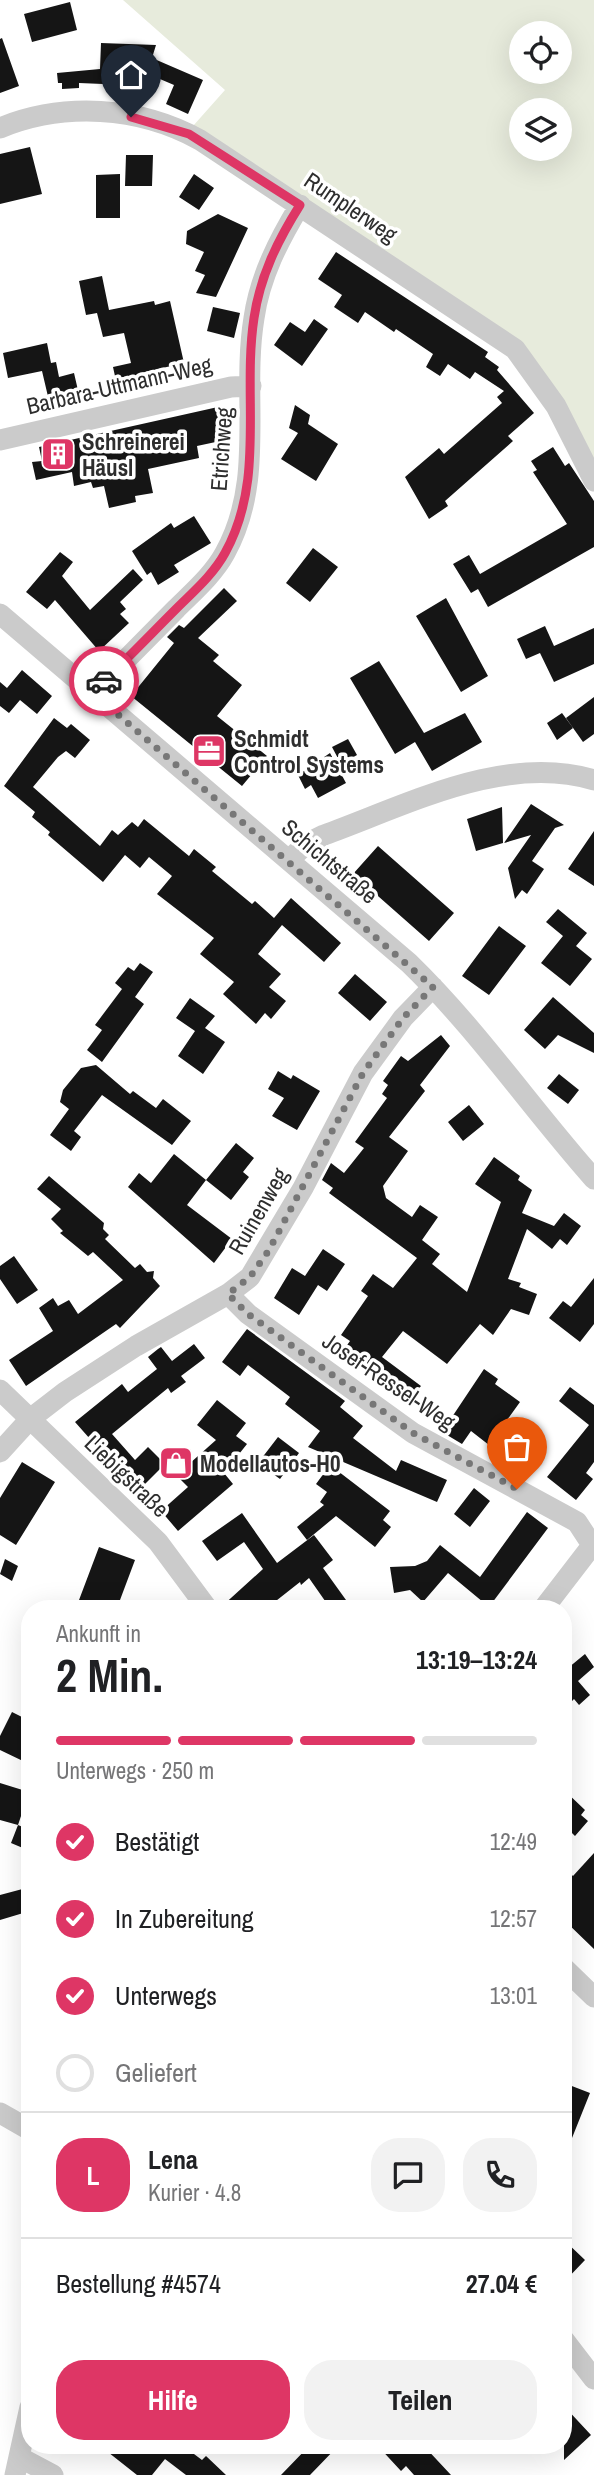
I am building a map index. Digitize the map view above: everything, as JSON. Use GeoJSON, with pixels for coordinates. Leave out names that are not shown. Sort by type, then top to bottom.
{"type":"FeatureCollection","features":[{"type":"Feature","properties":{"kind":"street","name":"Rumplerweg"},"geometry":{"type":"LineString","coordinates":[[0,128],[50,112],[75,110],[147,120],[189,134],[516,349],[556,407],[594,481]]}},
{"type":"Feature","properties":{"kind":"street","name":"Etrichweg"},"geometry":{"type":"LineString","coordinates":[[93,693],[206,578],[225,554],[237,525],[249,475],[253,320],[261,284],[283,233],[300,205]]}},
{"type":"Feature","properties":{"kind":"street","name":"Barbara-Uttmann-Weg"},"geometry":{"type":"LineString","coordinates":[[0,440],[231,387],[251,386]]}},
{"type":"Feature","properties":{"kind":"street","name":"Schichtstraße"},"geometry":{"type":"LineString","coordinates":[[0,614],[289,860],[433,987],[594,1180]]}},
{"type":"Feature","properties":{"kind":"street"},"geometry":{"type":"LineString","coordinates":[[289,860],[306,844],[324,835],[491,777],[559,771],[594,780]]}},
{"type":"Feature","properties":{"kind":"street","name":"Ruinenweg"},"geometry":{"type":"LineString","coordinates":[[0,1452],[30,1419],[107,1364],[228,1294],[250,1277],[269,1250],[363,1073],[381,1046],[433,987]]}},
{"type":"Feature","properties":{"kind":"street","name":"Josef-Ressel-Weg"},"geometry":{"type":"LineString","coordinates":[[228,1294],[248,1314],[413,1433],[577,1522],[593,1545]]}},
{"type":"Feature","properties":{"kind":"street","name":"Liebigstraße"},"geometry":{"type":"LineString","coordinates":[[0,1390],[158,1542],[201,1600]]}},
{"type":"Feature","properties":{"kind":"street"},"geometry":{"type":"LineString","coordinates":[[550,1600],[593,1545]]}},
{"type":"Feature","properties":{"kind":"street"},"geometry":{"type":"LineString","coordinates":[[572,1976],[594,1997]]}},
{"type":"Feature","properties":{"kind":"street"},"geometry":{"type":"LineString","coordinates":[[0,2113],[21,2125]]}},
{"type":"Feature","properties":{"kind":"street"},"geometry":{"type":"LineString","coordinates":[[572,2350],[594,2379]]}},
{"type":"Feature","properties":{"kind":"street"},"geometry":{"type":"LineString","coordinates":[[18,2467],[53,2475]]}},
{"type":"Feature","properties":{"kind":"shaded area"},"geometry":{"type":"Polygon","coordinates":[[[123,0],[594,0],[594,463],[539,365],[193,126],[225,90],[123,0]]]}},
{"type":"Feature","properties":{"kind":"building"},"geometry":{"type":"Polygon","coordinates":[[[70,2],[77,30],[32,42],[24,14],[70,2]]]}},
{"type":"Feature","properties":{"kind":"building"},"geometry":{"type":"Polygon","coordinates":[[[2,38],[19,86],[0,93],[0,39],[2,38]]]}},
{"type":"Feature","properties":{"kind":"building"},"geometry":{"type":"Polygon","coordinates":[[[101,43],[156,45],[152,58],[203,80],[188,114],[166,104],[174,85],[127,65],[127,85],[79,83],[79,88],[62,89],[57,73],[100,69],[101,43]]]}},
{"type":"Feature","properties":{"kind":"building"},"geometry":{"type":"Polygon","coordinates":[[[30,147],[42,194],[0,204],[0,154],[30,147]]]}},
{"type":"Feature","properties":{"kind":"building"},"geometry":{"type":"Polygon","coordinates":[[[126,155],[153,155],[152,186],[125,186],[126,155]]]}},
{"type":"Feature","properties":{"kind":"building"},"geometry":{"type":"Polygon","coordinates":[[[120,174],[120,218],[96,218],[96,175],[120,174]]]}},
{"type":"Feature","properties":{"kind":"building"},"geometry":{"type":"Polygon","coordinates":[[[194,174],[214,188],[199,210],[179,197],[194,174]]]}},
{"type":"Feature","properties":{"kind":"building"},"geometry":{"type":"Polygon","coordinates":[[[218,214],[248,228],[216,297],[196,293],[205,275],[195,271],[204,252],[186,244],[187,231],[218,214]]]}},
{"type":"Feature","properties":{"kind":"building"},"geometry":{"type":"Polygon","coordinates":[[[336,252],[488,352],[485,357],[499,367],[497,370],[534,413],[508,436],[513,441],[445,501],[448,506],[429,519],[405,477],[439,448],[444,454],[502,403],[497,397],[504,391],[475,372],[470,379],[448,364],[440,376],[426,367],[433,354],[396,329],[394,332],[365,312],[358,323],[334,307],[342,295],[318,279],[336,252]]]}},
{"type":"Feature","properties":{"kind":"building"},"geometry":{"type":"Polygon","coordinates":[[[102,276],[109,310],[154,301],[155,305],[170,301],[184,363],[141,373],[143,385],[118,390],[113,367],[131,363],[124,333],[103,337],[97,313],[86,315],[79,281],[102,276]]]}},
{"type":"Feature","properties":{"kind":"building"},"geometry":{"type":"Polygon","coordinates":[[[213,307],[240,313],[234,338],[207,331],[213,307]]]}},
{"type":"Feature","properties":{"kind":"building"},"geometry":{"type":"Polygon","coordinates":[[[314,319],[328,329],[302,366],[274,345],[290,322],[305,332],[314,319]]]}},
{"type":"Feature","properties":{"kind":"building"},"geometry":{"type":"Polygon","coordinates":[[[47,343],[51,363],[56,362],[59,377],[74,373],[80,399],[50,405],[42,371],[8,378],[3,353],[47,343]]]}},
{"type":"Feature","properties":{"kind":"building"},"geometry":{"type":"Polygon","coordinates":[[[295,405],[310,415],[308,424],[338,444],[316,481],[281,459],[298,433],[289,428],[295,405]]]}},
{"type":"Feature","properties":{"kind":"building"},"geometry":{"type":"Polygon","coordinates":[[[218,407],[225,440],[197,446],[199,458],[148,469],[153,493],[135,496],[136,502],[109,508],[104,486],[93,488],[91,482],[74,486],[72,472],[36,480],[32,462],[42,461],[39,447],[218,407]]]}},
{"type":"Feature","properties":{"kind":"building"},"geometry":{"type":"Polygon","coordinates":[[[553,447],[565,466],[569,463],[594,501],[594,547],[488,607],[478,589],[471,593],[453,564],[469,555],[480,574],[567,524],[533,472],[537,470],[531,461],[553,447]]]}},
{"type":"Feature","properties":{"kind":"building"},"geometry":{"type":"Polygon","coordinates":[[[194,516],[211,543],[174,565],[179,572],[158,585],[151,572],[147,575],[132,551],[171,523],[174,528],[194,516]]]}},
{"type":"Feature","properties":{"kind":"building"},"geometry":{"type":"Polygon","coordinates":[[[313,548],[338,567],[310,602],[286,583],[313,548]]]}},
{"type":"Feature","properties":{"kind":"building"},"geometry":{"type":"Polygon","coordinates":[[[60,552],[73,562],[62,576],[90,610],[133,569],[143,580],[120,602],[126,609],[120,614],[129,623],[99,651],[55,600],[47,609],[26,592],[60,552]]]}},
{"type":"Feature","properties":{"kind":"building"},"geometry":{"type":"Polygon","coordinates":[[[224,588],[237,601],[198,638],[219,655],[213,661],[242,685],[217,716],[267,756],[242,786],[131,696],[174,643],[167,637],[179,625],[184,628],[224,588]]]}},
{"type":"Feature","properties":{"kind":"building"},"geometry":{"type":"Polygon","coordinates":[[[446,598],[488,676],[461,692],[416,616],[446,598]]]}},
{"type":"Feature","properties":{"kind":"building"},"geometry":{"type":"Polygon","coordinates":[[[545,626],[554,646],[594,628],[594,664],[554,682],[540,653],[526,659],[517,639],[545,626]]]}},
{"type":"Feature","properties":{"kind":"building"},"geometry":{"type":"Polygon","coordinates":[[[379,661],[424,733],[465,713],[482,742],[432,771],[415,742],[395,754],[350,678],[379,661]]]}},
{"type":"Feature","properties":{"kind":"building"},"geometry":{"type":"Polygon","coordinates":[[[22,670],[52,696],[37,714],[20,700],[9,713],[0,706],[0,682],[7,688],[22,670]]]}},
{"type":"Feature","properties":{"kind":"building"},"geometry":{"type":"Polygon","coordinates":[[[594,697],[594,734],[583,742],[566,718],[594,697]]]}},
{"type":"Feature","properties":{"kind":"building"},"geometry":{"type":"Polygon","coordinates":[[[562,713],[573,728],[557,740],[547,723],[562,713]]]}},
{"type":"Feature","properties":{"kind":"building"},"geometry":{"type":"Polygon","coordinates":[[[54,718],[67,728],[71,724],[90,740],[75,758],[66,751],[58,757],[33,787],[100,846],[112,830],[118,835],[132,822],[138,827],[144,819],[189,856],[194,849],[216,867],[212,871],[252,904],[255,901],[274,918],[291,898],[341,943],[324,962],[282,925],[258,954],[281,974],[269,987],[286,1001],[271,1019],[265,1013],[256,1024],[223,994],[234,982],[200,954],[214,938],[157,894],[172,876],[149,857],[140,868],[125,855],[103,882],[48,835],[50,832],[32,817],[35,812],[4,786],[54,718]]]}},
{"type":"Feature","properties":{"kind":"building"},"geometry":{"type":"Polygon","coordinates":[[[348,739],[357,755],[341,764],[332,747],[348,739]]]}},
{"type":"Feature","properties":{"kind":"building"},"geometry":{"type":"Polygon","coordinates":[[[330,753],[346,783],[318,798],[311,785],[305,789],[298,775],[330,753]]]}},
{"type":"Feature","properties":{"kind":"building"},"geometry":{"type":"Polygon","coordinates":[[[531,804],[564,825],[555,828],[532,861],[544,869],[527,894],[522,890],[515,899],[508,868],[531,835],[504,843],[531,804]]]}},
{"type":"Feature","properties":{"kind":"building"},"geometry":{"type":"Polygon","coordinates":[[[502,807],[503,843],[476,851],[467,819],[502,807]]]}},
{"type":"Feature","properties":{"kind":"building"},"geometry":{"type":"Polygon","coordinates":[[[594,831],[594,886],[568,869],[594,831]]]}},
{"type":"Feature","properties":{"kind":"building"},"geometry":{"type":"Polygon","coordinates":[[[378,846],[454,913],[429,941],[353,874],[378,846]]]}},
{"type":"Feature","properties":{"kind":"building"},"geometry":{"type":"Polygon","coordinates":[[[558,909],[587,933],[576,946],[592,959],[570,986],[541,963],[563,936],[546,922],[558,909]]]}},
{"type":"Feature","properties":{"kind":"building"},"geometry":{"type":"Polygon","coordinates":[[[499,926],[526,946],[489,995],[462,976],[499,926]]]}},
{"type":"Feature","properties":{"kind":"building"},"geometry":{"type":"Polygon","coordinates":[[[140,963],[153,972],[135,997],[144,1004],[102,1062],[87,1050],[102,1030],[95,1025],[122,989],[115,983],[128,967],[134,971],[140,963]]]}},
{"type":"Feature","properties":{"kind":"building"},"geometry":{"type":"Polygon","coordinates":[[[355,974],[387,1002],[370,1021],[338,993],[355,974]]]}},
{"type":"Feature","properties":{"kind":"building"},"geometry":{"type":"Polygon","coordinates":[[[553,997],[594,1033],[594,1053],[558,1035],[545,1049],[524,1030],[553,997]]]}},
{"type":"Feature","properties":{"kind":"building"},"geometry":{"type":"Polygon","coordinates":[[[190,998],[215,1016],[205,1028],[225,1042],[203,1074],[178,1056],[195,1031],[176,1018],[190,998]]]}},
{"type":"Feature","properties":{"kind":"building"},"geometry":{"type":"Polygon","coordinates":[[[441,1035],[450,1046],[420,1085],[425,1091],[389,1137],[408,1151],[383,1186],[386,1198],[412,1217],[420,1205],[438,1217],[422,1240],[440,1254],[432,1264],[467,1292],[501,1202],[475,1184],[494,1157],[520,1176],[518,1180],[532,1190],[522,1213],[554,1226],[564,1213],[581,1226],[567,1245],[560,1239],[552,1249],[527,1229],[508,1279],[521,1283],[519,1287],[537,1294],[529,1315],[511,1309],[493,1335],[480,1324],[447,1364],[403,1331],[382,1357],[421,1386],[412,1397],[399,1387],[393,1395],[372,1379],[377,1372],[345,1348],[350,1341],[341,1335],[368,1296],[361,1291],[373,1274],[393,1288],[417,1258],[329,1193],[333,1188],[322,1180],[331,1163],[344,1173],[364,1148],[355,1142],[387,1098],[382,1094],[388,1085],[383,1081],[401,1056],[408,1061],[441,1035]]]}},
{"type":"Feature","properties":{"kind":"building"},"geometry":{"type":"Polygon","coordinates":[[[96,1065],[130,1094],[133,1091],[156,1108],[163,1099],[191,1121],[172,1145],[102,1095],[74,1131],[81,1137],[71,1151],[50,1135],[69,1109],[60,1102],[63,1090],[81,1068],[96,1065]]]}},
{"type":"Feature","properties":{"kind":"building"},"geometry":{"type":"Polygon","coordinates":[[[278,1071],[291,1079],[293,1075],[320,1091],[297,1130],[272,1116],[284,1098],[268,1089],[278,1071]]]}},
{"type":"Feature","properties":{"kind":"building"},"geometry":{"type":"Polygon","coordinates":[[[559,1074],[579,1090],[568,1104],[547,1088],[559,1074]]]}},
{"type":"Feature","properties":{"kind":"building"},"geometry":{"type":"Polygon","coordinates":[[[469,1105],[484,1124],[463,1141],[448,1122],[469,1105]]]}},
{"type":"Feature","properties":{"kind":"building"},"geometry":{"type":"Polygon","coordinates":[[[236,1143],[254,1158],[243,1172],[249,1177],[231,1200],[206,1180],[236,1143]]]}},
{"type":"Feature","properties":{"kind":"building"},"geometry":{"type":"Polygon","coordinates":[[[174,1154],[206,1180],[187,1205],[232,1239],[214,1263],[128,1187],[139,1173],[151,1183],[174,1154]]]}},
{"type":"Feature","properties":{"kind":"building"},"geometry":{"type":"Polygon","coordinates":[[[49,1176],[104,1223],[103,1229],[109,1235],[105,1239],[135,1268],[140,1264],[147,1272],[154,1271],[153,1278],[160,1286],[120,1328],[116,1324],[26,1386],[9,1360],[53,1331],[39,1308],[53,1298],[58,1306],[69,1300],[78,1314],[123,1280],[93,1252],[88,1256],[60,1233],[63,1231],[51,1219],[61,1209],[37,1189],[49,1176]]]}},
{"type":"Feature","properties":{"kind":"building"},"geometry":{"type":"Polygon","coordinates":[[[323,1249],[345,1264],[327,1291],[318,1285],[299,1315],[274,1298],[292,1268],[305,1276],[323,1249]]]}},
{"type":"Feature","properties":{"kind":"building"},"geometry":{"type":"Polygon","coordinates":[[[14,1256],[38,1290],[17,1304],[0,1279],[0,1266],[14,1256]]]}},
{"type":"Feature","properties":{"kind":"building"},"geometry":{"type":"Polygon","coordinates":[[[594,1278],[594,1324],[580,1342],[549,1318],[563,1301],[571,1307],[594,1278]]]}},
{"type":"Feature","properties":{"kind":"building"},"geometry":{"type":"Polygon","coordinates":[[[247,1329],[345,1401],[340,1407],[363,1426],[353,1438],[396,1471],[401,1460],[447,1480],[437,1502],[308,1447],[320,1431],[285,1404],[290,1397],[248,1365],[240,1376],[222,1362],[247,1329]]]}},
{"type":"Feature","properties":{"kind":"building"},"geometry":{"type":"Polygon","coordinates":[[[194,1344],[205,1358],[181,1376],[186,1382],[171,1393],[168,1388],[112,1434],[135,1460],[148,1447],[165,1464],[137,1492],[75,1422],[122,1384],[128,1392],[157,1369],[148,1357],[161,1347],[172,1361],[194,1344]]]}},
{"type":"Feature","properties":{"kind":"building"},"geometry":{"type":"Polygon","coordinates":[[[484,1369],[498,1379],[495,1384],[520,1402],[489,1445],[471,1431],[462,1444],[442,1432],[484,1369]]]}},
{"type":"Feature","properties":{"kind":"building"},"geometry":{"type":"Polygon","coordinates":[[[570,1387],[594,1405],[594,1462],[586,1473],[593,1479],[576,1500],[547,1477],[589,1425],[559,1401],[570,1387]]]}},
{"type":"Feature","properties":{"kind":"building"},"geometry":{"type":"Polygon","coordinates":[[[217,1400],[246,1423],[236,1436],[247,1444],[224,1473],[233,1484],[178,1531],[161,1511],[188,1487],[165,1464],[177,1452],[189,1464],[216,1440],[197,1425],[217,1400]]]}},
{"type":"Feature","properties":{"kind":"building"},"geometry":{"type":"Polygon","coordinates":[[[278,1437],[299,1453],[280,1479],[258,1463],[278,1437]]]}},
{"type":"Feature","properties":{"kind":"building"},"geometry":{"type":"Polygon","coordinates":[[[22,1462],[55,1482],[16,1545],[0,1535],[0,1498],[22,1462]]]}},
{"type":"Feature","properties":{"kind":"building"},"geometry":{"type":"Polygon","coordinates":[[[330,1465],[390,1511],[383,1520],[391,1527],[375,1547],[336,1516],[307,1540],[297,1527],[324,1505],[320,1502],[327,1492],[316,1484],[330,1465]]]}},
{"type":"Feature","properties":{"kind":"building"},"geometry":{"type":"Polygon","coordinates":[[[474,1488],[490,1501],[470,1527],[454,1514],[474,1488]]]}},
{"type":"Feature","properties":{"kind":"building"},"geometry":{"type":"Polygon","coordinates":[[[527,1512],[548,1528],[494,1600],[481,1600],[448,1573],[425,1600],[421,1600],[410,1590],[394,1593],[390,1567],[415,1566],[427,1561],[440,1545],[480,1577],[527,1512]]]}},
{"type":"Feature","properties":{"kind":"building"},"geometry":{"type":"Polygon","coordinates":[[[242,1513],[277,1563],[314,1535],[333,1560],[323,1568],[346,1600],[324,1600],[309,1578],[277,1600],[229,1600],[263,1569],[244,1542],[217,1561],[202,1541],[242,1513]]]}},
{"type":"Feature","properties":{"kind":"building"},"geometry":{"type":"Polygon","coordinates":[[[99,1547],[135,1560],[120,1600],[79,1600],[99,1547]]]}},
{"type":"Feature","properties":{"kind":"building"},"geometry":{"type":"Polygon","coordinates":[[[5,1559],[18,1566],[12,1581],[0,1574],[5,1559]]]}},
{"type":"Feature","properties":{"kind":"building"},"geometry":{"type":"Polygon","coordinates":[[[585,1654],[594,1667],[578,1681],[590,1695],[579,1705],[574,1699],[572,1701],[572,1665],[585,1654]]]}},
{"type":"Feature","properties":{"kind":"building"},"geometry":{"type":"Polygon","coordinates":[[[12,1712],[21,1716],[21,1760],[0,1750],[0,1736],[12,1712]]]}},
{"type":"Feature","properties":{"kind":"building"},"geometry":{"type":"Polygon","coordinates":[[[0,1783],[21,1790],[21,1816],[18,1825],[0,1820],[0,1783]]]}},
{"type":"Feature","properties":{"kind":"building"},"geometry":{"type":"Polygon","coordinates":[[[572,1798],[585,1810],[581,1815],[588,1821],[575,1836],[572,1833],[572,1798]]]}},
{"type":"Feature","properties":{"kind":"building"},"geometry":{"type":"Polygon","coordinates":[[[18,1825],[21,1826],[21,1847],[11,1843],[18,1825]]]}},
{"type":"Feature","properties":{"kind":"building"},"geometry":{"type":"Polygon","coordinates":[[[594,1853],[594,1949],[572,1928],[573,1876],[594,1853]]]}},
{"type":"Feature","properties":{"kind":"building"},"geometry":{"type":"Polygon","coordinates":[[[21,1889],[21,1914],[0,1920],[0,1895],[21,1889]]]}},
{"type":"Feature","properties":{"kind":"building"},"geometry":{"type":"Polygon","coordinates":[[[572,2086],[590,2093],[572,2138],[572,2086]]]}},
{"type":"Feature","properties":{"kind":"building"},"geometry":{"type":"Polygon","coordinates":[[[572,2248],[585,2260],[572,2274],[572,2248]]]}},
{"type":"Feature","properties":{"kind":"building"},"geometry":{"type":"Polygon","coordinates":[[[572,2415],[591,2435],[572,2453],[572,2415]]]}},
{"type":"Feature","properties":{"kind":"building"},"geometry":{"type":"Polygon","coordinates":[[[110,2454],[194,2454],[202,2460],[206,2456],[226,2475],[186,2475],[165,2459],[152,2475],[137,2475],[110,2454]]]}},
{"type":"Feature","properties":{"kind":"building"},"geometry":{"type":"Polygon","coordinates":[[[301,2454],[330,2454],[310,2475],[281,2475],[301,2454]]]}},
{"type":"Feature","properties":{"kind":"building"},"geometry":{"type":"Polygon","coordinates":[[[385,2454],[431,2454],[451,2475],[414,2475],[406,2466],[401,2471],[385,2454]]]}},
{"type":"Feature","properties":{"kind":"way so far"},"geometry":{"type":"LineString","coordinates":[[104,681],[93,693],[332,896],[433,987],[381,1046],[363,1073],[269,1250],[250,1277],[228,1294],[248,1314],[413,1433],[517,1489]]}},
{"type":"Feature","properties":{"kind":"place","name":"Schreinerei Häusl"},"geometry":{"type":"Point","coordinates":[58,454]}},
{"type":"Feature","properties":{"kind":"place","name":"Schmidt Control Systems"},"geometry":{"type":"Point","coordinates":[209,751]}},
{"type":"Feature","properties":{"kind":"place","name":"Modellautos-H0"},"geometry":{"type":"Point","coordinates":[176,1463]}},
{"type":"Feature","properties":{"kind":"route"},"geometry":{"type":"LineString","coordinates":[[104,681],[206,578],[225,554],[231,540],[245,499],[250,466],[253,320],[268,264],[300,205],[189,134],[131,117]]}}]}
